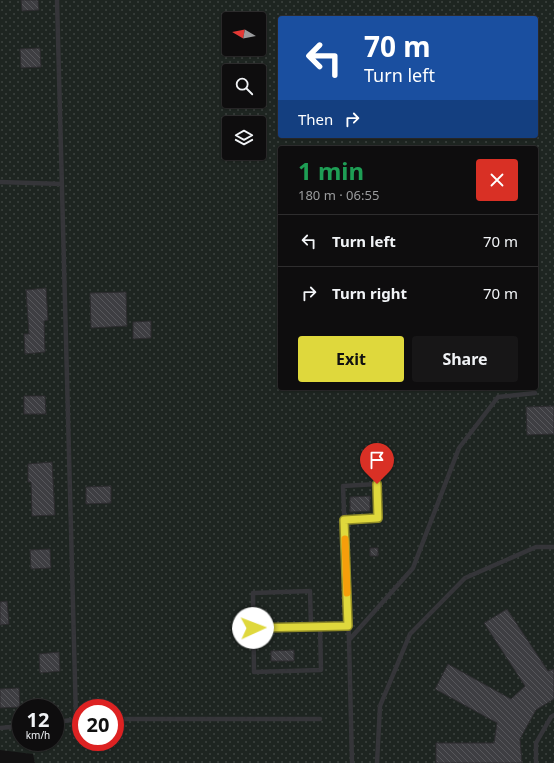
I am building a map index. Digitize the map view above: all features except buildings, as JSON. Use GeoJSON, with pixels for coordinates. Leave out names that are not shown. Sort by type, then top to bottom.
{"type":"FeatureCollection","features":[{"type":"Feature","properties":{"kind":"lane"},"geometry":{"type":"LineString","coordinates":[[57,0],[77,699]]}},
{"type":"Feature","properties":{"kind":"lane"},"geometry":{"type":"LineString","coordinates":[[0,182],[62,184]]}},
{"type":"Feature","properties":{"kind":"lane"},"geometry":{"type":"LineString","coordinates":[[349,640],[413,568],[459,448],[498,397],[535,393]]}},
{"type":"Feature","properties":{"kind":"lane"},"geometry":{"type":"LineString","coordinates":[[344,520],[378,518],[377,484],[343,486],[344,520],[348,626],[349,640],[352,763]]}},
{"type":"Feature","properties":{"kind":"lane"},"geometry":{"type":"LineString","coordinates":[[377,763],[380,706],[410,634],[464,578],[536,547],[554,546]]}},
{"type":"Feature","properties":{"kind":"lane"},"geometry":{"type":"LineString","coordinates":[[311,627],[310,591],[253,593],[254,672],[321,670],[320,626]]}},
{"type":"Feature","properties":{"kind":"lane"},"geometry":{"type":"LineString","coordinates":[[253,628],[348,626]]}},
{"type":"Feature","properties":{"kind":"lane"},"geometry":{"type":"LineString","coordinates":[[536,763],[536,742],[549,719],[554,715]]}},
{"type":"Feature","properties":{"kind":"lane"},"geometry":{"type":"LineString","coordinates":[[124,719],[320,719]]}},
{"type":"Feature","properties":{"kind":"lane"},"geometry":{"type":"LineString","coordinates":[[0,728],[12,727]]}},
{"type":"Feature","properties":{"kind":"shaded area"},"geometry":{"type":"Polygon","coordinates":[[[0,0],[554,0],[554,763],[35,763],[33,754],[0,750],[0,0]]]}},
{"type":"Feature","properties":{"kind":"slow traffic"},"geometry":{"type":"LineString","coordinates":[[345,539],[347,593]]}},
{"type":"Feature","properties":{"kind":"route"},"geometry":{"type":"LineString","coordinates":[[253,628],[348,626],[344,520],[378,518],[377,484]]}}]}
